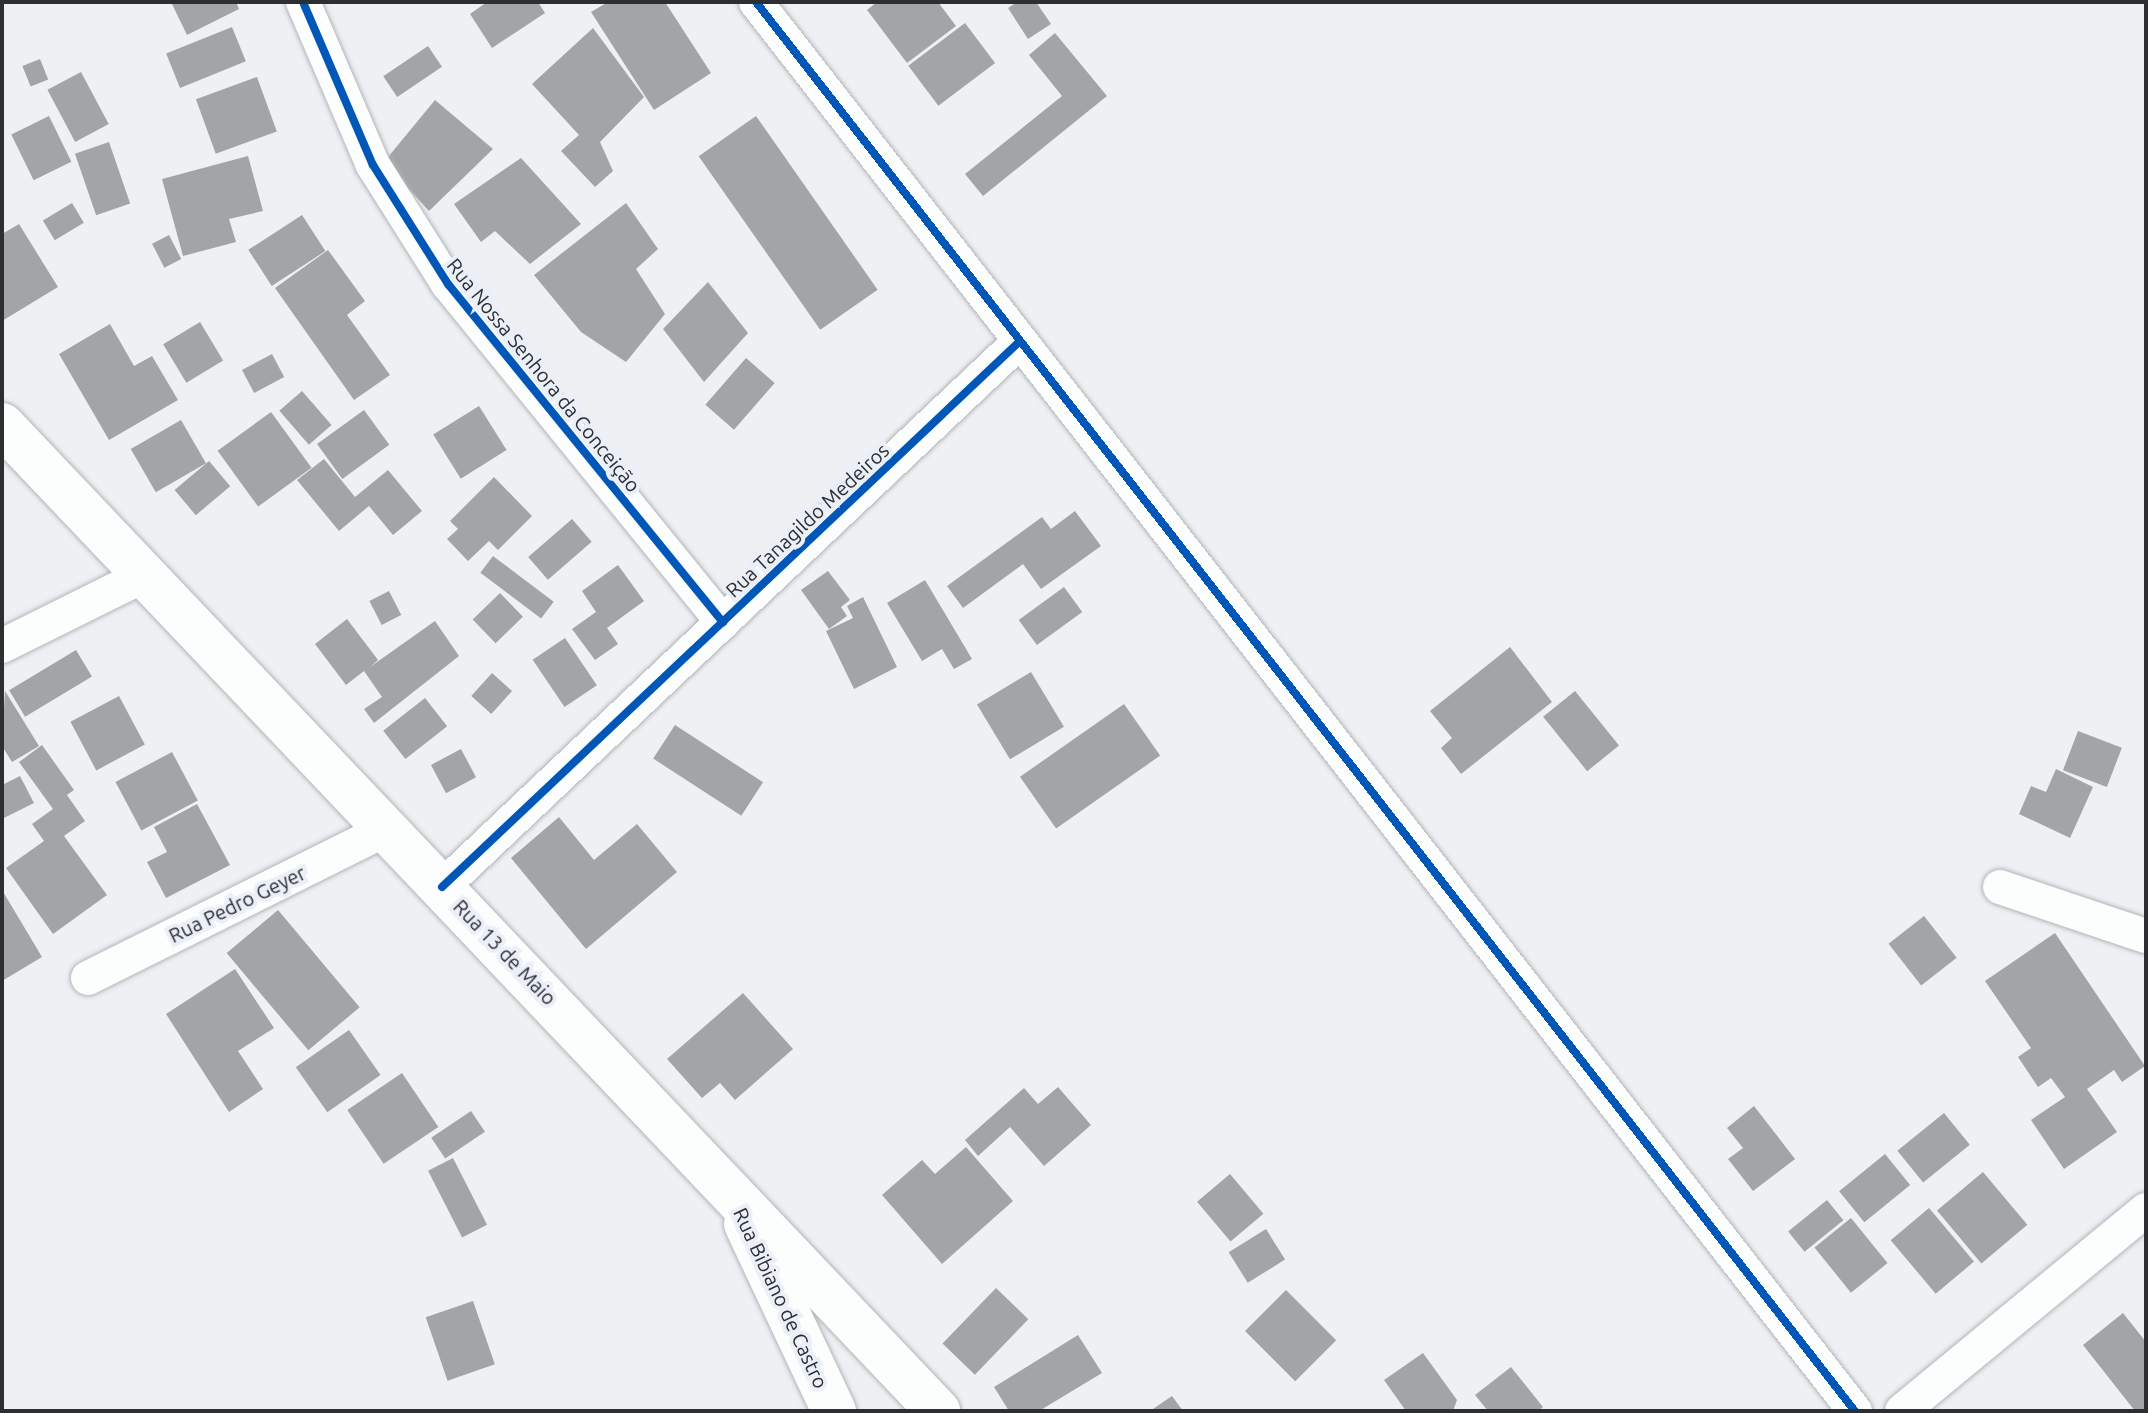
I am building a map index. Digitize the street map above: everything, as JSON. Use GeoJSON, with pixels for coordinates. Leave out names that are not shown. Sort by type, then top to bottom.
{"type":"FeatureCollection","features":[{"type":"Feature","properties":{"kind":"main road","name":"Rua 13 de Maio"},"geometry":{"type":"LineString","coordinates":[[2,425],[141,577],[728,1185],[938,1411]]}},
{"type":"Feature","properties":{"kind":"main road","name":"Rua Bibiano de Castro"},"geometry":{"type":"LineString","coordinates":[[728,1185],[834,1411]]}},
{"type":"Feature","properties":{"kind":"street","name":"Rua Nossa Senhora da Conceição"},"geometry":{"type":"LineString","coordinates":[[303,2],[373,165],[448,284],[723,622]]}},
{"type":"Feature","properties":{"kind":"street"},"geometry":{"type":"LineString","coordinates":[[756,2],[1855,1411]]}},
{"type":"Feature","properties":{"kind":"street","name":"Rua Tanagildo Medeiros"},"geometry":{"type":"LineString","coordinates":[[442,887],[1020,341]]}},
{"type":"Feature","properties":{"kind":"street"},"geometry":{"type":"LineString","coordinates":[[2,646],[141,577]]}},
{"type":"Feature","properties":{"kind":"street","name":"Rua Pedro Geyer"},"geometry":{"type":"LineString","coordinates":[[88,978],[385,830]]}},
{"type":"Feature","properties":{"kind":"street"},"geometry":{"type":"LineString","coordinates":[[2000,887],[2146,936]]}},
{"type":"Feature","properties":{"kind":"street"},"geometry":{"type":"LineString","coordinates":[[1902,1411],[2146,1210]]}},
{"type":"Feature","properties":{"kind":"building"},"geometry":{"type":"Polygon","coordinates":[[[171,2],[236,2],[239,9],[187,35],[171,2]]]}},
{"type":"Feature","properties":{"kind":"building"},"geometry":{"type":"Polygon","coordinates":[[[487,2],[538,2],[545,13],[492,48],[470,14],[487,2]]]}},
{"type":"Feature","properties":{"kind":"building"},"geometry":{"type":"Polygon","coordinates":[[[608,2],[665,2],[711,73],[654,110],[591,12],[608,2]]]}},
{"type":"Feature","properties":{"kind":"building"},"geometry":{"type":"Polygon","coordinates":[[[877,2],[938,2],[956,26],[907,63],[867,10],[877,2]]]}},
{"type":"Feature","properties":{"kind":"building"},"geometry":{"type":"Polygon","coordinates":[[[1017,2],[1036,2],[1051,24],[1028,39],[1008,8],[1017,2]]]}},
{"type":"Feature","properties":{"kind":"building"},"geometry":{"type":"Polygon","coordinates":[[[965,23],[995,63],[938,106],[908,66],[965,23]]]}},
{"type":"Feature","properties":{"kind":"building"},"geometry":{"type":"Polygon","coordinates":[[[232,27],[246,61],[180,88],[166,54],[232,27]]]}},
{"type":"Feature","properties":{"kind":"building"},"geometry":{"type":"Polygon","coordinates":[[[593,28],[644,97],[600,142],[613,171],[595,187],[561,151],[579,135],[532,84],[593,28]]]}},
{"type":"Feature","properties":{"kind":"building"},"geometry":{"type":"Polygon","coordinates":[[[1055,33],[1107,96],[983,196],[965,174],[1062,96],[1029,55],[1055,33]]]}},
{"type":"Feature","properties":{"kind":"building"},"geometry":{"type":"Polygon","coordinates":[[[428,46],[442,67],[397,97],[383,76],[428,46]]]}},
{"type":"Feature","properties":{"kind":"building"},"geometry":{"type":"Polygon","coordinates":[[[40,59],[48,79],[31,87],[22,66],[40,59]]]}},
{"type":"Feature","properties":{"kind":"building"},"geometry":{"type":"Polygon","coordinates":[[[81,72],[109,124],[75,142],[47,90],[81,72]]]}},
{"type":"Feature","properties":{"kind":"building"},"geometry":{"type":"Polygon","coordinates":[[[257,77],[277,132],[216,154],[196,99],[257,77]]]}},
{"type":"Feature","properties":{"kind":"building"},"geometry":{"type":"Polygon","coordinates":[[[435,100],[493,149],[429,211],[384,162],[435,100]]]}},
{"type":"Feature","properties":{"kind":"building"},"geometry":{"type":"Polygon","coordinates":[[[49,116],[71,162],[34,180],[11,134],[49,116]]]}},
{"type":"Feature","properties":{"kind":"building"},"geometry":{"type":"Polygon","coordinates":[[[756,116],[878,290],[820,330],[699,156],[756,116]]]}},
{"type":"Feature","properties":{"kind":"building"},"geometry":{"type":"Polygon","coordinates":[[[109,142],[130,203],[96,215],[75,154],[109,142]]]}},
{"type":"Feature","properties":{"kind":"building"},"geometry":{"type":"Polygon","coordinates":[[[248,156],[263,211],[229,219],[236,242],[183,256],[162,179],[248,156]]]}},
{"type":"Feature","properties":{"kind":"building"},"geometry":{"type":"Polygon","coordinates":[[[521,158],[581,224],[530,264],[495,231],[481,242],[454,204],[521,158]]]}},
{"type":"Feature","properties":{"kind":"building"},"geometry":{"type":"Polygon","coordinates":[[[72,203],[84,223],[55,240],[43,221],[72,203]]]}},
{"type":"Feature","properties":{"kind":"building"},"geometry":{"type":"Polygon","coordinates":[[[626,203],[658,249],[636,269],[665,314],[626,362],[581,332],[534,275],[626,203]]]}},
{"type":"Feature","properties":{"kind":"building"},"geometry":{"type":"Polygon","coordinates":[[[302,215],[325,251],[272,286],[248,250],[302,215]]]}},
{"type":"Feature","properties":{"kind":"building"},"geometry":{"type":"Polygon","coordinates":[[[19,224],[58,287],[2,321],[2,234],[19,224]]]}},
{"type":"Feature","properties":{"kind":"building"},"geometry":{"type":"Polygon","coordinates":[[[169,235],[181,259],[164,268],[152,244],[169,235]]]}},
{"type":"Feature","properties":{"kind":"building"},"geometry":{"type":"Polygon","coordinates":[[[328,250],[365,301],[347,315],[390,375],[354,400],[275,288],[328,250]]]}},
{"type":"Feature","properties":{"kind":"building"},"geometry":{"type":"Polygon","coordinates":[[[708,282],[748,333],[704,382],[663,329],[708,282]]]}},
{"type":"Feature","properties":{"kind":"building"},"geometry":{"type":"Polygon","coordinates":[[[200,322],[223,361],[186,383],[163,344],[200,322]]]}},
{"type":"Feature","properties":{"kind":"building"},"geometry":{"type":"Polygon","coordinates":[[[110,324],[134,366],[152,356],[178,400],[109,440],[59,354],[110,324]]]}},
{"type":"Feature","properties":{"kind":"building"},"geometry":{"type":"Polygon","coordinates":[[[272,354],[284,377],[254,393],[242,370],[272,354]]]}},
{"type":"Feature","properties":{"kind":"building"},"geometry":{"type":"Polygon","coordinates":[[[746,358],[775,383],[734,430],[705,405],[746,358]]]}},
{"type":"Feature","properties":{"kind":"building"},"geometry":{"type":"Polygon","coordinates":[[[302,391],[332,425],[309,445],[279,411],[302,391]]]}},
{"type":"Feature","properties":{"kind":"building"},"geometry":{"type":"Polygon","coordinates":[[[479,406],[507,450],[461,479],[433,435],[479,406]]]}},
{"type":"Feature","properties":{"kind":"building"},"geometry":{"type":"Polygon","coordinates":[[[364,410],[389,445],[342,479],[317,444],[364,410]]]}},
{"type":"Feature","properties":{"kind":"building"},"geometry":{"type":"Polygon","coordinates":[[[271,412],[312,468],[258,507],[218,451],[271,412]]]}},
{"type":"Feature","properties":{"kind":"building"},"geometry":{"type":"Polygon","coordinates":[[[181,420],[206,463],[156,492],[131,449],[181,420]]]}},
{"type":"Feature","properties":{"kind":"building"},"geometry":{"type":"Polygon","coordinates":[[[324,459],[355,497],[388,470],[422,511],[393,535],[369,506],[339,531],[297,480],[324,459]]]}},
{"type":"Feature","properties":{"kind":"building"},"geometry":{"type":"Polygon","coordinates":[[[209,461],[230,486],[196,515],[175,490],[209,461]]]}},
{"type":"Feature","properties":{"kind":"building"},"geometry":{"type":"Polygon","coordinates":[[[494,477],[532,516],[498,550],[489,541],[468,561],[447,539],[458,529],[450,521],[494,477]]]}},
{"type":"Feature","properties":{"kind":"building"},"geometry":{"type":"Polygon","coordinates":[[[1075,511],[1101,546],[1041,589],[1023,564],[963,608],[947,586],[1042,517],[1051,529],[1075,511]]]}},
{"type":"Feature","properties":{"kind":"building"},"geometry":{"type":"Polygon","coordinates":[[[572,519],[592,542],[548,580],[528,557],[572,519]]]}},
{"type":"Feature","properties":{"kind":"building"},"geometry":{"type":"Polygon","coordinates":[[[493,556],[554,602],[541,619],[480,573],[493,556]]]}},
{"type":"Feature","properties":{"kind":"building"},"geometry":{"type":"Polygon","coordinates":[[[618,565],[644,601],[607,628],[618,644],[595,660],[572,629],[596,612],[582,591],[618,565]]]}},
{"type":"Feature","properties":{"kind":"building"},"geometry":{"type":"Polygon","coordinates":[[[828,571],[850,600],[841,607],[847,616],[829,629],[801,590],[828,571]]]}},
{"type":"Feature","properties":{"kind":"building"},"geometry":{"type":"Polygon","coordinates":[[[925,580],[972,659],[954,669],[942,649],[922,661],[887,603],[925,580]]]}},
{"type":"Feature","properties":{"kind":"building"},"geometry":{"type":"Polygon","coordinates":[[[1064,587],[1082,612],[1037,645],[1019,620],[1064,587]]]}},
{"type":"Feature","properties":{"kind":"building"},"geometry":{"type":"Polygon","coordinates":[[[389,591],[401,615],[382,625],[369,601],[389,591]]]}},
{"type":"Feature","properties":{"kind":"building"},"geometry":{"type":"Polygon","coordinates":[[[500,593],[523,617],[496,643],[473,619],[500,593]]]}},
{"type":"Feature","properties":{"kind":"building"},"geometry":{"type":"Polygon","coordinates":[[[863,597],[897,667],[854,689],[826,631],[853,618],[847,606],[863,597]]]}},
{"type":"Feature","properties":{"kind":"building"},"geometry":{"type":"Polygon","coordinates":[[[347,619],[378,660],[370,667],[435,621],[459,656],[374,723],[364,709],[382,697],[364,671],[346,685],[315,644],[347,619]]]}},
{"type":"Feature","properties":{"kind":"building"},"geometry":{"type":"Polygon","coordinates":[[[565,638],[597,685],[565,707],[533,660],[565,638]]]}},
{"type":"Feature","properties":{"kind":"building"},"geometry":{"type":"Polygon","coordinates":[[[1510,647],[1552,702],[1461,774],[1441,748],[1452,738],[1430,711],[1510,647]]]}},
{"type":"Feature","properties":{"kind":"building"},"geometry":{"type":"Polygon","coordinates":[[[76,650],[92,677],[25,717],[9,690],[76,650]]]}},
{"type":"Feature","properties":{"kind":"building"},"geometry":{"type":"Polygon","coordinates":[[[1031,672],[1064,727],[1010,759],[977,704],[1031,672]]]}},
{"type":"Feature","properties":{"kind":"building"},"geometry":{"type":"Polygon","coordinates":[[[492,673],[512,691],[491,714],[471,696],[492,673]]]}},
{"type":"Feature","properties":{"kind":"building"},"geometry":{"type":"Polygon","coordinates":[[[5,691],[39,746],[12,762],[2,746],[5,691]]]}},
{"type":"Feature","properties":{"kind":"building"},"geometry":{"type":"Polygon","coordinates":[[[1575,691],[1619,745],[1587,771],[1543,717],[1575,691]]]}},
{"type":"Feature","properties":{"kind":"building"},"geometry":{"type":"Polygon","coordinates":[[[119,696],[145,745],[96,770],[70,722],[119,696]]]}},
{"type":"Feature","properties":{"kind":"building"},"geometry":{"type":"Polygon","coordinates":[[[425,698],[447,726],[405,759],[383,731],[425,698]]]}},
{"type":"Feature","properties":{"kind":"building"},"geometry":{"type":"Polygon","coordinates":[[[1124,704],[1160,756],[1056,828],[1020,777],[1124,704]]]}},
{"type":"Feature","properties":{"kind":"building"},"geometry":{"type":"Polygon","coordinates":[[[675,725],[763,782],[741,816],[653,759],[675,725]]]}},
{"type":"Feature","properties":{"kind":"building"},"geometry":{"type":"Polygon","coordinates":[[[2078,731],[2122,748],[2107,787],[2063,770],[2078,731]]]}},
{"type":"Feature","properties":{"kind":"building"},"geometry":{"type":"Polygon","coordinates":[[[42,745],[74,790],[67,795],[85,821],[64,836],[107,895],[53,934],[6,868],[44,841],[32,824],[53,809],[19,762],[42,745]]]}},
{"type":"Feature","properties":{"kind":"building"},"geometry":{"type":"Polygon","coordinates":[[[461,749],[476,777],[446,793],[431,765],[461,749]]]}},
{"type":"Feature","properties":{"kind":"building"},"geometry":{"type":"Polygon","coordinates":[[[172,752],[198,801],[141,831],[115,782],[172,752]]]}},
{"type":"Feature","properties":{"kind":"building"},"geometry":{"type":"Polygon","coordinates":[[[2056,769],[2093,787],[2070,838],[2019,814],[2031,786],[2046,792],[2056,769]]]}},
{"type":"Feature","properties":{"kind":"building"},"geometry":{"type":"Polygon","coordinates":[[[20,776],[34,803],[2,819],[2,785],[20,776]]]}},
{"type":"Feature","properties":{"kind":"building"},"geometry":{"type":"Polygon","coordinates":[[[197,804],[230,865],[166,898],[147,862],[167,852],[154,827],[197,804]]]}},
{"type":"Feature","properties":{"kind":"building"},"geometry":{"type":"Polygon","coordinates":[[[559,817],[594,860],[637,824],[677,872],[586,949],[511,858],[559,817]]]}},
{"type":"Feature","properties":{"kind":"building"},"geometry":{"type":"Polygon","coordinates":[[[2,890],[42,957],[2,981],[2,890]]]}},
{"type":"Feature","properties":{"kind":"building"},"geometry":{"type":"Polygon","coordinates":[[[278,910],[360,1007],[308,1050],[227,953],[278,910]]]}},
{"type":"Feature","properties":{"kind":"building"},"geometry":{"type":"Polygon","coordinates":[[[1924,916],[1957,958],[1921,985],[1889,944],[1924,916]]]}},
{"type":"Feature","properties":{"kind":"building"},"geometry":{"type":"Polygon","coordinates":[[[2055,933],[2145,1066],[2122,1082],[2114,1070],[2087,1089],[2117,1132],[2064,1169],[2031,1120],[2065,1097],[2051,1078],[2038,1087],[2018,1057],[2031,1048],[1985,981],[2055,933]]]}},
{"type":"Feature","properties":{"kind":"building"},"geometry":{"type":"Polygon","coordinates":[[[235,969],[274,1028],[238,1051],[263,1089],[229,1112],[166,1014],[235,969]]]}},
{"type":"Feature","properties":{"kind":"building"},"geometry":{"type":"Polygon","coordinates":[[[743,993],[793,1049],[735,1100],[720,1083],[702,1098],[667,1059],[743,993]]]}},
{"type":"Feature","properties":{"kind":"building"},"geometry":{"type":"Polygon","coordinates":[[[349,1030],[381,1075],[327,1112],[296,1067],[349,1030]]]}},
{"type":"Feature","properties":{"kind":"building"},"geometry":{"type":"Polygon","coordinates":[[[402,1073],[438,1127],[384,1164],[347,1110],[402,1073]]]}},
{"type":"Feature","properties":{"kind":"building"},"geometry":{"type":"Polygon","coordinates":[[[1058,1087],[1091,1125],[1044,1166],[1010,1127],[978,1156],[965,1140],[1024,1088],[1038,1104],[1058,1087]]]}},
{"type":"Feature","properties":{"kind":"building"},"geometry":{"type":"Polygon","coordinates":[[[1754,1106],[1795,1159],[1753,1191],[1728,1159],[1743,1148],[1727,1128],[1754,1106]]]}},
{"type":"Feature","properties":{"kind":"building"},"geometry":{"type":"Polygon","coordinates":[[[471,1111],[485,1132],[445,1159],[431,1138],[471,1111]]]}},
{"type":"Feature","properties":{"kind":"building"},"geometry":{"type":"Polygon","coordinates":[[[1944,1113],[1970,1145],[1923,1183],[1897,1151],[1944,1113]]]}},
{"type":"Feature","properties":{"kind":"building"},"geometry":{"type":"Polygon","coordinates":[[[966,1147],[1013,1201],[942,1264],[882,1195],[922,1160],[935,1174],[966,1147]]]}},
{"type":"Feature","properties":{"kind":"building"},"geometry":{"type":"Polygon","coordinates":[[[1885,1154],[1910,1185],[1864,1222],[1839,1191],[1885,1154]]]}},
{"type":"Feature","properties":{"kind":"building"},"geometry":{"type":"Polygon","coordinates":[[[453,1158],[487,1225],[462,1238],[428,1171],[453,1158]]]}},
{"type":"Feature","properties":{"kind":"building"},"geometry":{"type":"Polygon","coordinates":[[[1983,1172],[2027,1225],[1981,1263],[1937,1211],[1983,1172]]]}},
{"type":"Feature","properties":{"kind":"building"},"geometry":{"type":"Polygon","coordinates":[[[1230,1174],[1263,1214],[1230,1241],[1197,1202],[1230,1174]]]}},
{"type":"Feature","properties":{"kind":"building"},"geometry":{"type":"Polygon","coordinates":[[[1827,1200],[1843,1220],[1805,1252],[1788,1231],[1827,1200]]]}},
{"type":"Feature","properties":{"kind":"building"},"geometry":{"type":"Polygon","coordinates":[[[1929,1208],[1974,1262],[1936,1294],[1891,1240],[1929,1208]]]}},
{"type":"Feature","properties":{"kind":"building"},"geometry":{"type":"Polygon","coordinates":[[[1851,1218],[1888,1263],[1851,1293],[1814,1248],[1851,1218]]]}},
{"type":"Feature","properties":{"kind":"building"},"geometry":{"type":"Polygon","coordinates":[[[1266,1229],[1285,1260],[1248,1283],[1229,1252],[1266,1229]]]}},
{"type":"Feature","properties":{"kind":"building"},"geometry":{"type":"Polygon","coordinates":[[[996,1288],[1028,1319],[975,1375],[943,1343],[996,1288]]]}},
{"type":"Feature","properties":{"kind":"building"},"geometry":{"type":"Polygon","coordinates":[[[1286,1290],[1336,1340],[1295,1381],[1245,1331],[1286,1290]]]}},
{"type":"Feature","properties":{"kind":"building"},"geometry":{"type":"Polygon","coordinates":[[[473,1301],[495,1364],[448,1381],[426,1317],[473,1301]]]}},
{"type":"Feature","properties":{"kind":"building"},"geometry":{"type":"Polygon","coordinates":[[[2123,1313],[2146,1342],[2146,1411],[2135,1411],[2083,1345],[2123,1313]]]}},
{"type":"Feature","properties":{"kind":"building"},"geometry":{"type":"Polygon","coordinates":[[[1078,1335],[1102,1373],[1039,1411],[1009,1411],[994,1387],[1078,1335]]]}},
{"type":"Feature","properties":{"kind":"building"},"geometry":{"type":"Polygon","coordinates":[[[1423,1353],[1457,1400],[1453,1411],[1406,1411],[1384,1380],[1423,1353]]]}},
{"type":"Feature","properties":{"kind":"building"},"geometry":{"type":"Polygon","coordinates":[[[1511,1367],[1543,1407],[1538,1411],[1488,1411],[1475,1395],[1511,1367]]]}},
{"type":"Feature","properties":{"kind":"building"},"geometry":{"type":"Polygon","coordinates":[[[1172,1396],[1183,1411],[1150,1411],[1172,1396]]]}},
{"type":"Feature","properties":{"kind":"cycle path"},"geometry":{"type":"LineString","coordinates":[[303,2],[373,165],[448,284],[723,622]]}},
{"type":"Feature","properties":{"kind":"cycle path"},"geometry":{"type":"LineString","coordinates":[[756,2],[1855,1411]]}},
{"type":"Feature","properties":{"kind":"cycle path"},"geometry":{"type":"LineString","coordinates":[[442,887],[1020,341]]}}]}
